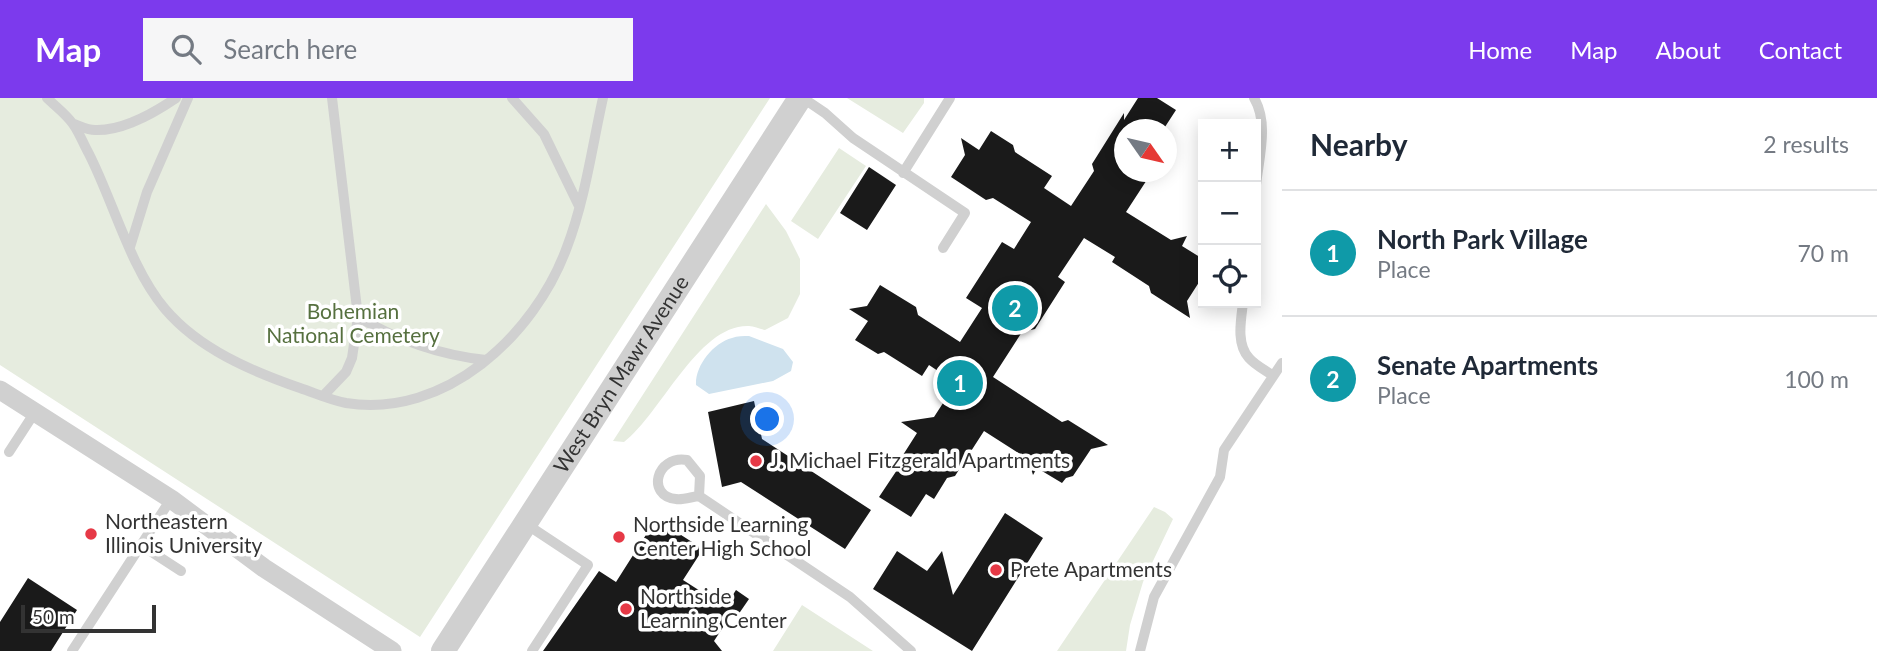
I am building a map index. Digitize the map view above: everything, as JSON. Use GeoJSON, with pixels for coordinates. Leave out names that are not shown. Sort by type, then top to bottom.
{"type":"FeatureCollection","features":[{"type":"Feature","properties":{"kind":"street","name":"West Bryn Mawr Avenue"},"geometry":{"type":"LineString","coordinates":[[443,651],[802,98]]}},
{"type":"Feature","properties":{"kind":"street"},"geometry":{"type":"LineString","coordinates":[[0,390],[171,499],[264,568],[392,651]]}},
{"type":"Feature","properties":{"kind":"lane"},"geometry":{"type":"LineString","coordinates":[[47,98],[74,124],[102,178],[145,282],[165,310],[193,335],[226,357],[271,378],[346,403],[375,404],[410,400],[453,384],[486,360],[531,314],[567,248],[603,98]]}},
{"type":"Feature","properties":{"kind":"lane"},"geometry":{"type":"LineString","coordinates":[[74,124],[93,130],[108,129],[133,121],[176,98]]}},
{"type":"Feature","properties":{"kind":"lane"},"geometry":{"type":"LineString","coordinates":[[131,247],[147,192],[188,98]]}},
{"type":"Feature","properties":{"kind":"lane"},"geometry":{"type":"LineString","coordinates":[[324,396],[346,372],[352,358],[358,317],[332,98]]}},
{"type":"Feature","properties":{"kind":"lane"},"geometry":{"type":"LineString","coordinates":[[512,98],[544,134],[579,206]]}},
{"type":"Feature","properties":{"kind":"lane"},"geometry":{"type":"LineString","coordinates":[[802,98],[902,173],[965,213],[943,248]]}},
{"type":"Feature","properties":{"kind":"lane"},"geometry":{"type":"LineString","coordinates":[[902,173],[950,98]]}},
{"type":"Feature","properties":{"kind":"lane"},"geometry":{"type":"LineString","coordinates":[[1254,98],[1260,108],[1263,122],[1256,182]]}},
{"type":"Feature","properties":{"kind":"lane"},"geometry":{"type":"LineString","coordinates":[[1242,308],[1240,331],[1242,345],[1248,358],[1272,375]]}},
{"type":"Feature","properties":{"kind":"lane"},"geometry":{"type":"LineString","coordinates":[[358,317],[387,334],[418,346],[451,356],[486,360]]}},
{"type":"Feature","properties":{"kind":"lane"},"geometry":{"type":"LineString","coordinates":[[1140,651],[1154,597],[1220,477],[1224,450],[1282,363]]}},
{"type":"Feature","properties":{"kind":"lane"},"geometry":{"type":"LineString","coordinates":[[9,452],[35,412]]}},
{"type":"Feature","properties":{"kind":"lane"},"geometry":{"type":"LineString","coordinates":[[699,496],[700,476],[687,460],[669,462],[660,470],[657,480],[660,489],[668,497],[677,499],[699,496],[850,597],[911,651]]}},
{"type":"Feature","properties":{"kind":"lane"},"geometry":{"type":"LineString","coordinates":[[72,651],[171,499]]}},
{"type":"Feature","properties":{"kind":"lane"},"geometry":{"type":"LineString","coordinates":[[525,524],[587,565],[532,651]]}},
{"type":"Feature","properties":{"kind":"lane"},"geometry":{"type":"LineString","coordinates":[[141,545],[181,571]]}},
{"type":"Feature","properties":{"kind":"green space","name":"Bohemian National Cemetery"},"geometry":{"type":"Polygon","coordinates":[[[0,98],[770,98],[420,637],[0,365],[0,98]]]}},
{"type":"Feature","properties":{"kind":"green space"},"geometry":{"type":"Polygon","coordinates":[[[847,98],[924,98],[924,103],[903,133],[847,98]]]}},
{"type":"Feature","properties":{"kind":"green space"},"geometry":{"type":"Polygon","coordinates":[[[839,148],[866,166],[818,239],[791,221],[839,148]]]}},
{"type":"Feature","properties":{"kind":"green space"},"geometry":{"type":"Polygon","coordinates":[[[766,204],[786,231],[800,259],[800,294],[788,318],[765,330],[749,326],[731,329],[713,339],[681,373],[638,429],[624,442],[613,441],[766,204]]]}},
{"type":"Feature","properties":{"kind":"green space"},"geometry":{"type":"Polygon","coordinates":[[[1154,507],[1173,519],[1143,582],[1130,625],[1126,651],[1057,651],[1154,507]]]}},
{"type":"Feature","properties":{"kind":"green space"},"geometry":{"type":"Polygon","coordinates":[[[802,605],[873,651],[773,651],[802,605]]]}},
{"type":"Feature","properties":{"kind":"water"},"geometry":{"type":"Polygon","coordinates":[[[749,336],[783,349],[793,362],[791,371],[773,381],[709,394],[696,385],[702,363],[712,350],[732,338],[749,336]]]}},
{"type":"Feature","properties":{"kind":"building"},"geometry":{"type":"Polygon","coordinates":[[[1138,98],[1157,98],[1176,110],[1170,119],[1125,119],[1138,98]]]}},
{"type":"Feature","properties":{"kind":"building"},"geometry":{"type":"Polygon","coordinates":[[[1114,129],[1114,182],[1146,182],[1126,212],[1171,240],[1187,236],[1182,246],[1198,256],[1198,284],[1187,301],[1190,318],[1151,293],[1149,286],[1112,262],[1115,257],[1084,238],[1058,277],[1065,282],[1035,329],[1022,332],[993,377],[1062,422],[1068,420],[1108,445],[1091,449],[1073,476],[1062,483],[1037,468],[1033,475],[1028,459],[984,431],[955,476],[947,478],[934,499],[926,494],[911,517],[879,497],[899,467],[886,459],[903,455],[917,433],[901,422],[934,417],[956,383],[929,365],[922,376],[884,352],[878,354],[855,340],[868,321],[849,309],[867,306],[880,285],[916,307],[918,315],[960,342],[982,308],[966,298],[1002,242],[1014,249],[1031,222],[993,198],[986,200],[951,177],[965,155],[961,138],[979,150],[991,131],[1013,145],[1015,152],[1052,176],[1044,188],[1071,206],[1094,171],[1092,164],[1114,129]]]}},
{"type":"Feature","properties":{"kind":"building"},"geometry":{"type":"Polygon","coordinates":[[[869,167],[896,185],[867,230],[840,213],[869,167]]]}},
{"type":"Feature","properties":{"kind":"building","name":"J. Michael Fitzgerald Apartments"},"geometry":{"type":"Polygon","coordinates":[[[754,401],[762,439],[871,510],[845,549],[741,482],[722,487],[708,412],[754,401]]]}},
{"type":"Feature","properties":{"kind":"building","name":"Prete Apartments"},"geometry":{"type":"Polygon","coordinates":[[[1005,513],[1043,538],[972,651],[873,589],[897,551],[927,571],[942,551],[953,595],[1005,513]]]}},
{"type":"Feature","properties":{"kind":"building"},"geometry":{"type":"Polygon","coordinates":[[[656,519],[703,549],[683,580],[733,612],[714,641],[722,651],[543,651],[599,571],[616,582],[656,519]]]}},
{"type":"Feature","properties":{"kind":"building"},"geometry":{"type":"Polygon","coordinates":[[[28,578],[77,610],[51,651],[0,651],[0,622],[28,578]]]}},
{"type":"Feature","properties":{"kind":"building"},"geometry":{"type":"Polygon","coordinates":[[[736,590],[749,599],[738,615],[725,607],[736,590]]]}},
{"type":"Feature","properties":{"kind":"place","name":"Senate Apartments"},"geometry":{"type":"Point","coordinates":[1015,308]}},
{"type":"Feature","properties":{"kind":"place","name":"North Park Village"},"geometry":{"type":"Point","coordinates":[960,383]}},
{"type":"Feature","properties":{"kind":"place","name":"J. Michael Fitzgerald Apartments"},"geometry":{"type":"Point","coordinates":[756,461]}},
{"type":"Feature","properties":{"kind":"place","name":"Northeastern Illinois University"},"geometry":{"type":"Point","coordinates":[91,534]}},
{"type":"Feature","properties":{"kind":"place","name":"Northside Learning Center High School"},"geometry":{"type":"Point","coordinates":[619,537]}},
{"type":"Feature","properties":{"kind":"place","name":"Prete Apartments"},"geometry":{"type":"Point","coordinates":[996,570]}},
{"type":"Feature","properties":{"kind":"place","name":"Northside Learning Center"},"geometry":{"type":"Point","coordinates":[626,609]}}]}
